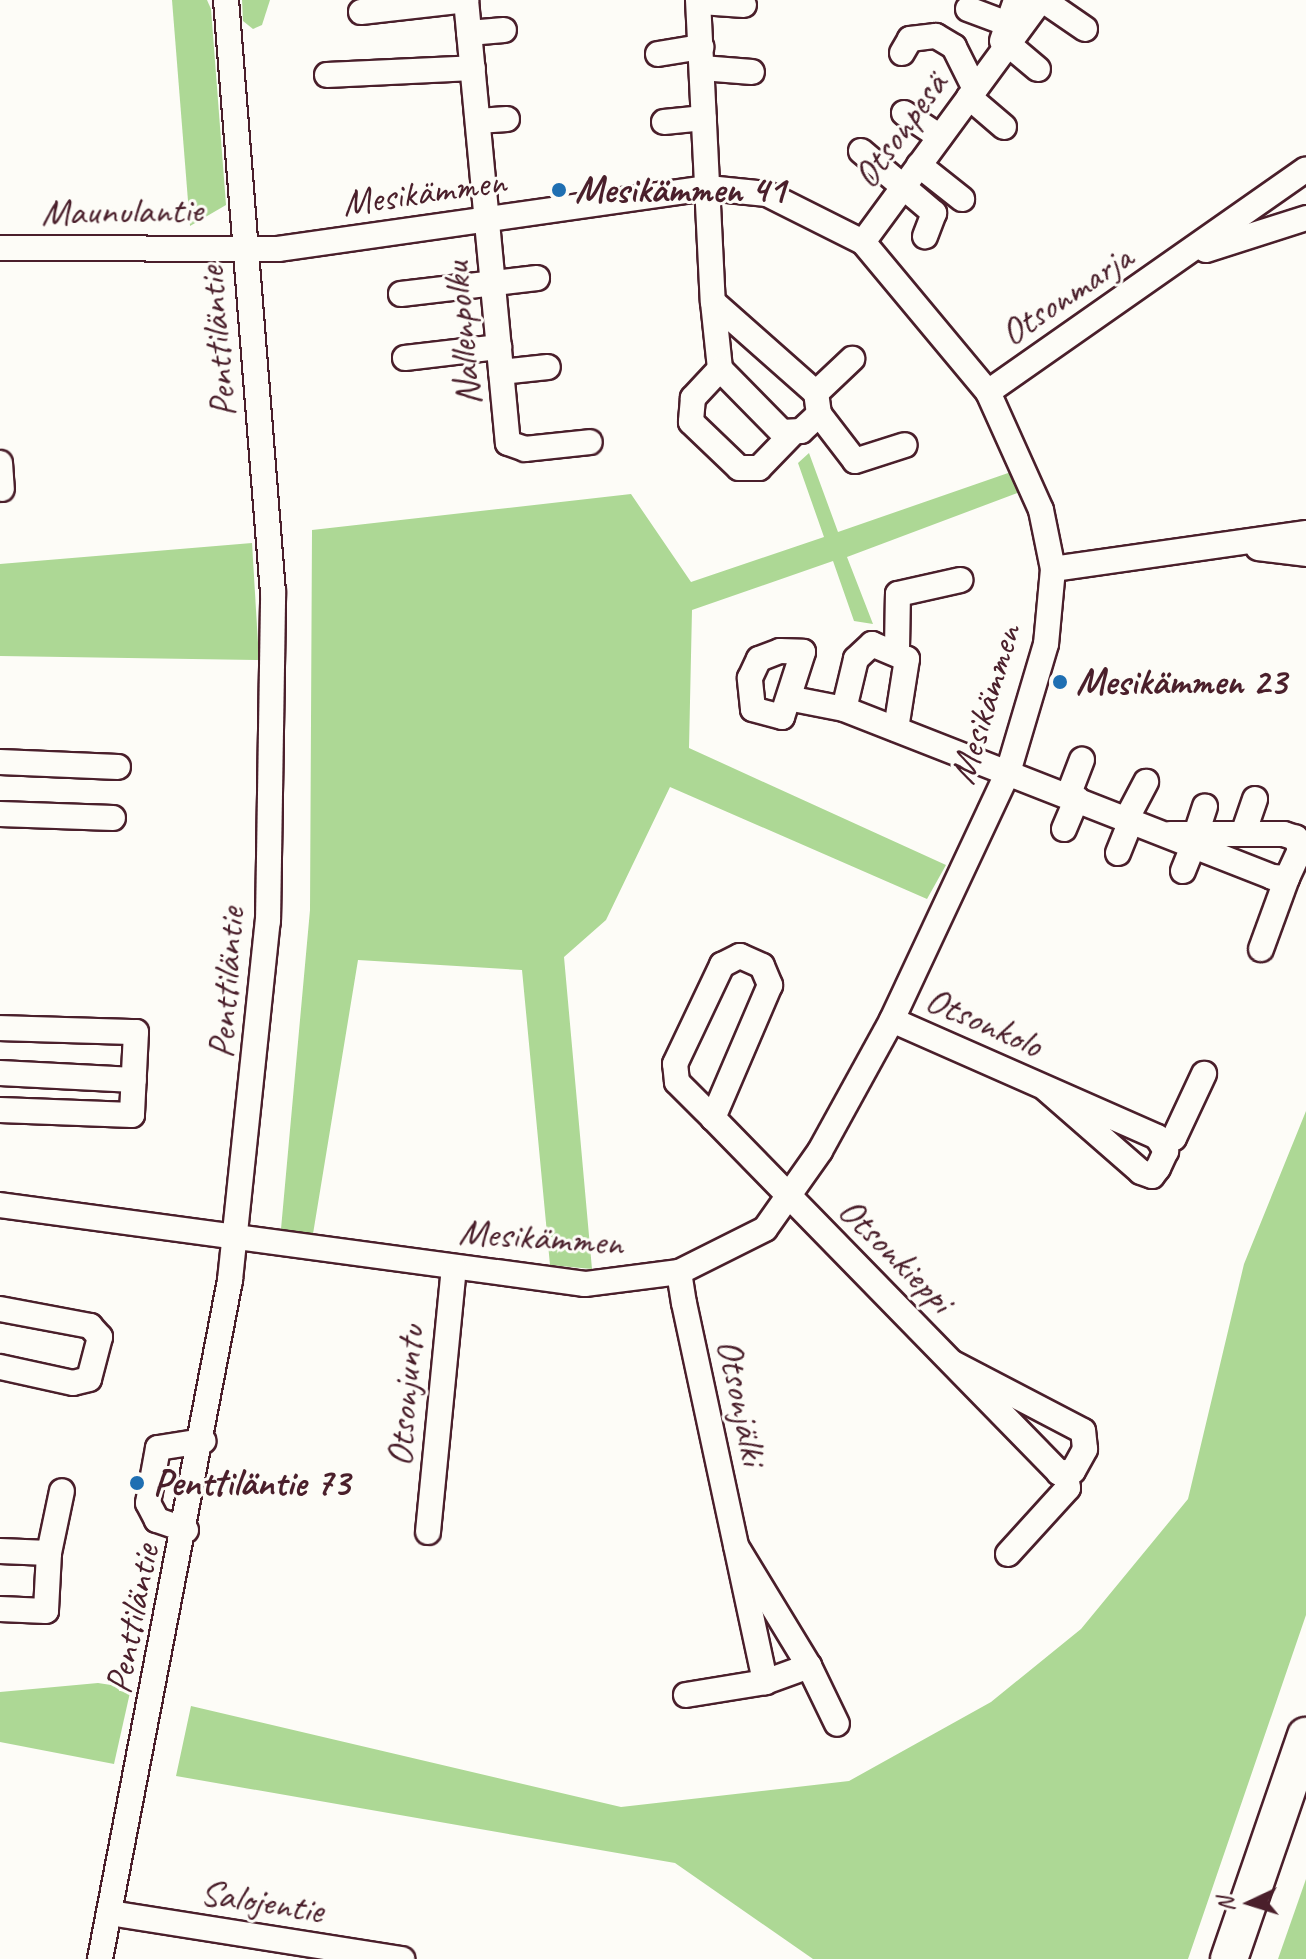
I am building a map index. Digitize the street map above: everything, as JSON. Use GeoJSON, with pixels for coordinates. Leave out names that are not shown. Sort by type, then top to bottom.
{"type":"FeatureCollection","features":[{"type":"Feature","properties":{"kind":"highway"},"geometry":{"type":"LineString","coordinates":[[1229,1959],[1306,1736]]}},
{"type":"Feature","properties":{"kind":"street","name":"Penttiläntie"},"geometry":{"type":"LineString","coordinates":[[100,1959],[203,1441],[235,1239],[268,921],[275,712],[226,0]]}},
{"type":"Feature","properties":{"kind":"street"},"geometry":{"type":"LineString","coordinates":[[361,12],[466,0]]}},
{"type":"Feature","properties":{"kind":"street","name":"Nallenpolku"},"geometry":{"type":"LineString","coordinates":[[466,0],[508,443],[525,449],[590,442]]}},
{"type":"Feature","properties":{"kind":"street","name":"Otsonpesä"},"geometry":{"type":"LineString","coordinates":[[1004,43],[1016,0]]}},
{"type":"Feature","properties":{"kind":"street","name":"Otsonpesä"},"geometry":{"type":"LineString","coordinates":[[863,242],[972,93],[1004,43],[1042,0]]}},
{"type":"Feature","properties":{"kind":"street"},"geometry":{"type":"LineString","coordinates":[[1042,0],[1085,29]]}},
{"type":"Feature","properties":{"kind":"street"},"geometry":{"type":"LineString","coordinates":[[744,5],[700,3],[713,302],[720,369],[792,434]]}},
{"type":"Feature","properties":{"kind":"street"},"geometry":{"type":"LineString","coordinates":[[968,9],[1038,69]]}},
{"type":"Feature","properties":{"kind":"street"},"geometry":{"type":"LineString","coordinates":[[469,33],[504,30]]}},
{"type":"Feature","properties":{"kind":"street"},"geometry":{"type":"LineString","coordinates":[[902,53],[910,39],[936,36],[954,47],[972,93],[1004,127]]}},
{"type":"Feature","properties":{"kind":"street"},"geometry":{"type":"LineString","coordinates":[[658,54],[701,58],[752,72]]}},
{"type":"Feature","properties":{"kind":"street"},"geometry":{"type":"LineString","coordinates":[[327,75],[473,68]]}},
{"type":"Feature","properties":{"kind":"street"},"geometry":{"type":"LineString","coordinates":[[904,113],[940,137]]}},
{"type":"Feature","properties":{"kind":"street"},"geometry":{"type":"LineString","coordinates":[[664,122],[704,118]]}},
{"type":"Feature","properties":{"kind":"street"},"geometry":{"type":"LineString","coordinates":[[478,121],[507,119]]}},
{"type":"Feature","properties":{"kind":"street"},"geometry":{"type":"LineString","coordinates":[[861,151],[962,199]]}},
{"type":"Feature","properties":{"kind":"street","name":"Otsonmarja"},"geometry":{"type":"LineString","coordinates":[[988,392],[1306,169]]}},
{"type":"Feature","properties":{"kind":"street"},"geometry":{"type":"LineString","coordinates":[[912,174],[934,213],[925,236]]}},
{"type":"Feature","properties":{"kind":"street","name":"Mesikämmen"},"geometry":{"type":"LineString","coordinates":[[0,1205],[585,1284],[679,1272],[765,1229],[788,1198],[892,1020],[1008,772],[1046,644],[1053,569],[1041,510],[988,392],[863,242],[767,194],[708,188],[286,248],[245,248]]}},
{"type":"Feature","properties":{"kind":"street","name":"Otsonmarja"},"geometry":{"type":"LineString","coordinates":[[1184,257],[1306,218]]}},
{"type":"Feature","properties":{"kind":"street","name":"Maunulantie"},"geometry":{"type":"LineString","coordinates":[[0,248],[245,248]]}},
{"type":"Feature","properties":{"kind":"street"},"geometry":{"type":"LineString","coordinates":[[401,294],[537,278]]}},
{"type":"Feature","properties":{"kind":"street"},"geometry":{"type":"LineString","coordinates":[[713,302],[818,404],[855,461],[905,445]]}},
{"type":"Feature","properties":{"kind":"street"},"geometry":{"type":"LineString","coordinates":[[405,358],[499,347]]}},
{"type":"Feature","properties":{"kind":"street"},"geometry":{"type":"LineString","coordinates":[[720,369],[693,398],[691,422],[739,468],[759,468],[818,404],[852,359]]}},
{"type":"Feature","properties":{"kind":"street"},"geometry":{"type":"LineString","coordinates":[[501,372],[548,367]]}},
{"type":"Feature","properties":{"kind":"street"},"geometry":{"type":"LineString","coordinates":[[0,463],[2,489]]}},
{"type":"Feature","properties":{"kind":"street"},"geometry":{"type":"LineString","coordinates":[[1053,569],[1306,533]]}},
{"type":"Feature","properties":{"kind":"street"},"geometry":{"type":"LineString","coordinates":[[1232,544],[1306,554]]}},
{"type":"Feature","properties":{"kind":"street"},"geometry":{"type":"LineString","coordinates":[[896,729],[910,674],[897,649],[898,594],[960,580]]}},
{"type":"Feature","properties":{"kind":"street"},"geometry":{"type":"LineString","coordinates":[[844,709],[861,648],[897,649]]}},
{"type":"Feature","properties":{"kind":"street"},"geometry":{"type":"LineString","coordinates":[[793,699],[844,709],[1129,819],[1170,834],[1195,839],[1287,878]]}},
{"type":"Feature","properties":{"kind":"street"},"geometry":{"type":"LineString","coordinates":[[1064,829],[1082,760]]}},
{"type":"Feature","properties":{"kind":"street"},"geometry":{"type":"LineString","coordinates":[[0,762],[118,767]]}},
{"type":"Feature","properties":{"kind":"street"},"geometry":{"type":"LineString","coordinates":[[1118,853],[1146,782]]}},
{"type":"Feature","properties":{"kind":"street"},"geometry":{"type":"LineString","coordinates":[[1243,834],[1255,799]]}},
{"type":"Feature","properties":{"kind":"street"},"geometry":{"type":"LineString","coordinates":[[1183,871],[1205,806]]}},
{"type":"Feature","properties":{"kind":"street"},"geometry":{"type":"LineString","coordinates":[[0,814],[113,818]]}},
{"type":"Feature","properties":{"kind":"street"},"geometry":{"type":"LineString","coordinates":[[1195,839],[1284,834],[1302,844],[1261,949]]}},
{"type":"Feature","properties":{"kind":"street","name":"Otsonkieppi"},"geometry":{"type":"LineString","coordinates":[[713,1118],[770,985],[762,966],[740,956],[722,965],[675,1064],[677,1082],[788,1198],[953,1363],[1066,1475],[1085,1449],[1083,1431],[953,1363]]}},
{"type":"Feature","properties":{"kind":"street","name":"Otsonkolo"},"geometry":{"type":"LineString","coordinates":[[892,1020],[1047,1090],[1164,1143],[1158,1168],[1152,1176],[1141,1172],[1047,1090]]}},
{"type":"Feature","properties":{"kind":"street"},"geometry":{"type":"LineString","coordinates":[[0,1028],[136,1032],[132,1115],[0,1110]]}},
{"type":"Feature","properties":{"kind":"street"},"geometry":{"type":"LineString","coordinates":[[0,1073],[134,1080]]}},
{"type":"Feature","properties":{"kind":"street"},"geometry":{"type":"LineString","coordinates":[[1164,1143],[1174,1138],[1204,1074]]}},
{"type":"Feature","properties":{"kind":"street","name":"Otsonjuntu"},"geometry":{"type":"LineString","coordinates":[[428,1532],[454,1267]]}},
{"type":"Feature","properties":{"kind":"street","name":"Otsonjälki"},"geometry":{"type":"LineString","coordinates":[[679,1272],[765,1682]]}},
{"type":"Feature","properties":{"kind":"street"},"geometry":{"type":"LineString","coordinates":[[0,1309],[90,1326],[100,1337],[89,1379],[73,1383],[0,1367]]}},
{"type":"Feature","properties":{"kind":"street"},"geometry":{"type":"LineString","coordinates":[[186,1530],[157,1520],[148,1503],[158,1448],[203,1441]]}},
{"type":"Feature","properties":{"kind":"street"},"geometry":{"type":"LineString","coordinates":[[1008,1554],[1068,1488],[1066,1475]]}},
{"type":"Feature","properties":{"kind":"street"},"geometry":{"type":"LineString","coordinates":[[0,1609],[46,1611],[49,1553],[62,1491]]}},
{"type":"Feature","properties":{"kind":"street","name":"Otsonjälki"},"geometry":{"type":"LineString","coordinates":[[736,1546],[809,1666],[837,1724]]}},
{"type":"Feature","properties":{"kind":"street"},"geometry":{"type":"LineString","coordinates":[[0,1551],[49,1553]]}},
{"type":"Feature","properties":{"kind":"street"},"geometry":{"type":"LineString","coordinates":[[686,1695],[765,1682],[809,1666]]}},
{"type":"Feature","properties":{"kind":"street","name":"Salojentie"},"geometry":{"type":"LineString","coordinates":[[110,1913],[319,1953],[402,1959]]}},
{"type":"Feature","properties":{"kind":"green space"},"geometry":{"type":"Polygon","coordinates":[[[172,0],[207,0],[211,9],[226,205],[190,226],[172,0]]]}},
{"type":"Feature","properties":{"kind":"green space"},"geometry":{"type":"Polygon","coordinates":[[[242,0],[270,0],[262,25],[253,29],[243,21],[242,0]]]}},
{"type":"Feature","properties":{"kind":"green space"},"geometry":{"type":"Polygon","coordinates":[[[809,453],[838,532],[1011,472],[1020,492],[847,557],[873,624],[854,621],[833,561],[692,610],[689,748],[946,865],[927,899],[670,787],[606,920],[564,957],[592,1269],[550,1265],[522,970],[358,960],[313,1234],[281,1229],[310,910],[312,530],[631,494],[691,582],[824,537],[798,463],[809,453]]]}},
{"type":"Feature","properties":{"kind":"green space"},"geometry":{"type":"Polygon","coordinates":[[[252,543],[259,660],[0,656],[0,564],[252,543]]]}},
{"type":"Feature","properties":{"kind":"green space"},"geometry":{"type":"Polygon","coordinates":[[[1306,1111],[1306,1615],[1188,1959],[813,1959],[675,1863],[176,1776],[191,1706],[621,1807],[849,1781],[991,1702],[1081,1629],[1188,1499],[1244,1264],[1306,1111]]]}},
{"type":"Feature","properties":{"kind":"green space"},"geometry":{"type":"Polygon","coordinates":[[[98,1683],[131,1688],[114,1764],[0,1742],[0,1692],[98,1683]]]}},
{"type":"Feature","properties":{"kind":"green space"},"geometry":{"type":"Polygon","coordinates":[[[1306,1879],[1306,1959],[1278,1959],[1306,1879]]]}},
{"type":"Feature","properties":{"kind":"place","name":"Mesikämmen 41"},"geometry":{"type":"Point","coordinates":[559,190]}},
{"type":"Feature","properties":{"kind":"place","name":"Mesikämmen 23"},"geometry":{"type":"Point","coordinates":[1060,682]}},
{"type":"Feature","properties":{"kind":"place","name":"Penttiläntie 73"},"geometry":{"type":"Point","coordinates":[137,1483]}}]}
